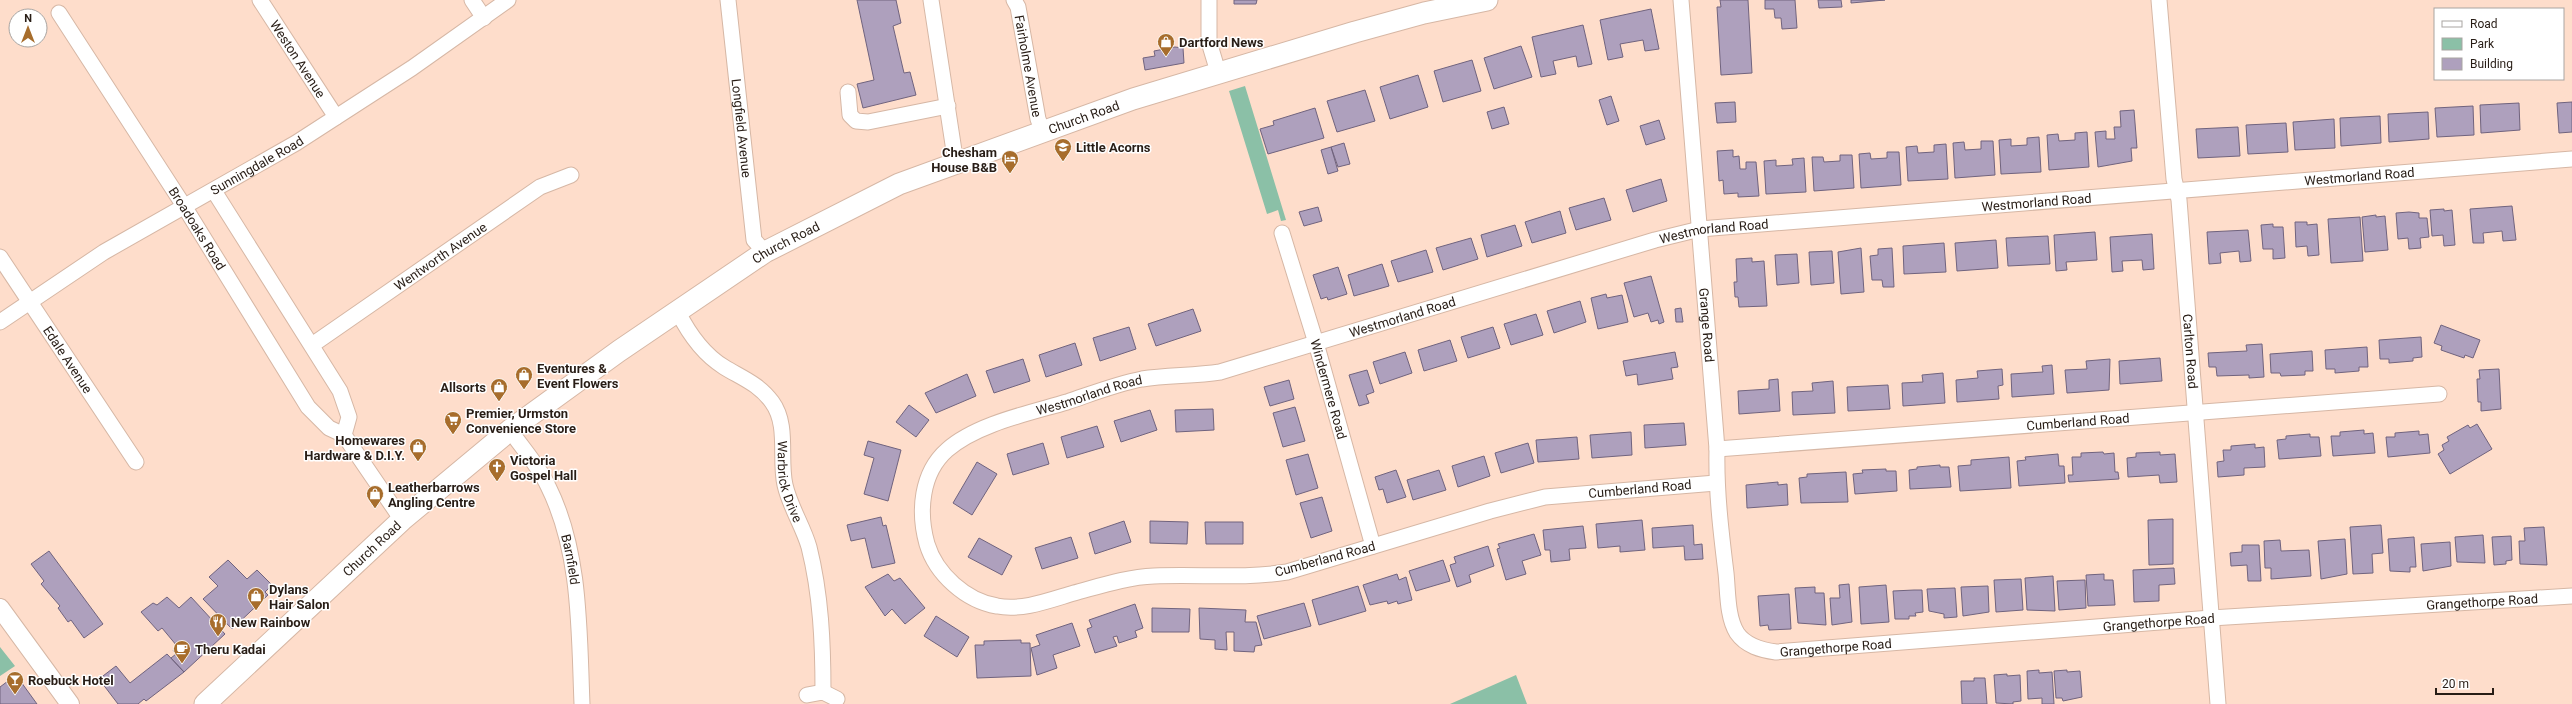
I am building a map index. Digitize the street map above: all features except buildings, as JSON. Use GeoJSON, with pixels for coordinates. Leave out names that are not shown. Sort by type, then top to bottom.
{"type":"FeatureCollection","features":[{"type":"Feature","properties":{"kind":"main road","name":"Church Road"},"geometry":{"type":"LineString","coordinates":[[205,704],[402,520],[510,430],[765,252],[899,184],[1133,99],[1218,72],[1417,15],[1487,0]]}},
{"type":"Feature","properties":{"kind":"street","name":"Weston Avenue"},"geometry":{"type":"LineString","coordinates":[[260,0],[336,117]]}},
{"type":"Feature","properties":{"kind":"street"},"geometry":{"type":"LineString","coordinates":[[472,0],[484,18]]}},
{"type":"Feature","properties":{"kind":"street","name":"Sunningdale Road"},"geometry":{"type":"LineString","coordinates":[[0,322],[104,252],[184,206],[256,168],[336,117],[484,18],[508,0]]}},
{"type":"Feature","properties":{"kind":"street","name":"Longfield Avenue"},"geometry":{"type":"LineString","coordinates":[[728,0],[754,240],[765,252]]}},
{"type":"Feature","properties":{"kind":"street"},"geometry":{"type":"LineString","coordinates":[[931,0],[956,164]]}},
{"type":"Feature","properties":{"kind":"street","name":"Fairholme Avenue"},"geometry":{"type":"LineString","coordinates":[[1014,0],[1018,7],[1038,119],[1043,132]]}},
{"type":"Feature","properties":{"kind":"street"},"geometry":{"type":"LineString","coordinates":[[1209,0],[1209,46],[1218,72]]}},
{"type":"Feature","properties":{"kind":"street","name":"Grange Road"},"geometry":{"type":"LineString","coordinates":[[1681,0],[1716,449],[1716,483],[1731,613],[1737,633],[1748,644]]}},
{"type":"Feature","properties":{"kind":"street","name":"Carlton Road"},"geometry":{"type":"LineString","coordinates":[[2159,0],[2176,190],[2179,200],[2218,704]]}},
{"type":"Feature","properties":{"kind":"street","name":"Broadoaks Road"},"geometry":{"type":"LineString","coordinates":[[59,13],[184,206],[308,407],[329,428],[344,435],[402,520]]}},
{"type":"Feature","properties":{"kind":"street"},"geometry":{"type":"LineString","coordinates":[[848,92],[850,115],[856,120],[868,122],[948,106]]}},
{"type":"Feature","properties":{"kind":"street","name":"Westmorland Road"},"geometry":{"type":"LineString","coordinates":[[922,504],[933,467],[947,450],[984,429],[1126,383],[1159,377],[1220,372],[1655,240],[1700,230],[2176,190],[2572,159]]}},
{"type":"Feature","properties":{"kind":"street","name":"Wentworth Avenue"},"geometry":{"type":"LineString","coordinates":[[312,345],[540,187],[571,175]]}},
{"type":"Feature","properties":{"kind":"street"},"geometry":{"type":"LineString","coordinates":[[214,191],[340,391],[348,417],[344,435]]}},
{"type":"Feature","properties":{"kind":"street","name":"Windermere Road"},"geometry":{"type":"LineString","coordinates":[[1282,233],[1316,343],[1373,546]]}},
{"type":"Feature","properties":{"kind":"street","name":"Edale Avenue"},"geometry":{"type":"LineString","coordinates":[[0,257],[29,303],[136,462]]}},
{"type":"Feature","properties":{"kind":"street","name":"Warbrick Drive"},"geometry":{"type":"LineString","coordinates":[[678,312],[694,339],[708,355],[724,367],[749,379],[773,403],[780,418],[785,486],[809,548],[821,615],[823,692]]}},
{"type":"Feature","properties":{"kind":"street","name":"Cumberland Road"},"geometry":{"type":"LineString","coordinates":[[1716,449],[2439,394]]}},
{"type":"Feature","properties":{"kind":"street","name":"Barnfield"},"geometry":{"type":"LineString","coordinates":[[510,430],[547,484],[559,510],[571,553],[579,640],[582,704]]}},
{"type":"Feature","properties":{"kind":"street","name":"Cumberland Road"},"geometry":{"type":"LineString","coordinates":[[922,504],[924,533],[929,551],[940,569],[957,588],[979,601],[999,607],[1036,604],[1131,578],[1153,576],[1258,576],[1287,572],[1545,497],[1716,483]]}},
{"type":"Feature","properties":{"kind":"street","name":"Grangethorpe Road"},"geometry":{"type":"LineString","coordinates":[[1748,644],[1763,650],[1776,652],[2211,618],[2572,596]]}},
{"type":"Feature","properties":{"kind":"street"},"geometry":{"type":"LineString","coordinates":[[0,608],[70,704]]}},
{"type":"Feature","properties":{"kind":"street"},"geometry":{"type":"LineString","coordinates":[[807,695],[823,692],[837,699]]}},
{"type":"Feature","properties":{"kind":"green space"},"geometry":{"type":"Polygon","coordinates":[[[1245,86],[1286,220],[1281,221],[1278,210],[1267,214],[1229,91],[1245,86]]]}},
{"type":"Feature","properties":{"kind":"green space"},"geometry":{"type":"Polygon","coordinates":[[[0,647],[15,666],[0,676],[0,647]]]}},
{"type":"Feature","properties":{"kind":"green space"},"geometry":{"type":"Polygon","coordinates":[[[1516,675],[1527,704],[1450,704],[1516,675]]]}},
{"type":"Feature","properties":{"kind":"place","name":"Dartford News"},"geometry":{"type":"Point","coordinates":[1166,57]}},
{"type":"Feature","properties":{"kind":"place","name":"Little Acorns"},"geometry":{"type":"Point","coordinates":[1063,162]}},
{"type":"Feature","properties":{"kind":"place","name":"Chesham House B&B"},"geometry":{"type":"Point","coordinates":[1010,174]}},
{"type":"Feature","properties":{"kind":"place","name":"Eventures & Event Flowers"},"geometry":{"type":"Point","coordinates":[524,390]}},
{"type":"Feature","properties":{"kind":"place","name":"Allsorts"},"geometry":{"type":"Point","coordinates":[499,402]}},
{"type":"Feature","properties":{"kind":"place","name":"Premier, Urmston Convenience Store"},"geometry":{"type":"Point","coordinates":[453,435]}},
{"type":"Feature","properties":{"kind":"place","name":"Homewares Hardware & D.I.Y."},"geometry":{"type":"Point","coordinates":[418,462]}},
{"type":"Feature","properties":{"kind":"place","name":"Victoria Gospel Hall"},"geometry":{"type":"Point","coordinates":[497,482]}},
{"type":"Feature","properties":{"kind":"place","name":"Leatherbarrows Angling Centre"},"geometry":{"type":"Point","coordinates":[375,509]}},
{"type":"Feature","properties":{"kind":"place","name":"Dylans Hair Salon"},"geometry":{"type":"Point","coordinates":[256,611]}},
{"type":"Feature","properties":{"kind":"place","name":"New Rainbow"},"geometry":{"type":"Point","coordinates":[218,637]}},
{"type":"Feature","properties":{"kind":"place","name":"Theru Kadai"},"geometry":{"type":"Point","coordinates":[182,664]}},
{"type":"Feature","properties":{"kind":"place","name":"Roebuck Hotel"},"geometry":{"type":"Point","coordinates":[15,695]}}]}
